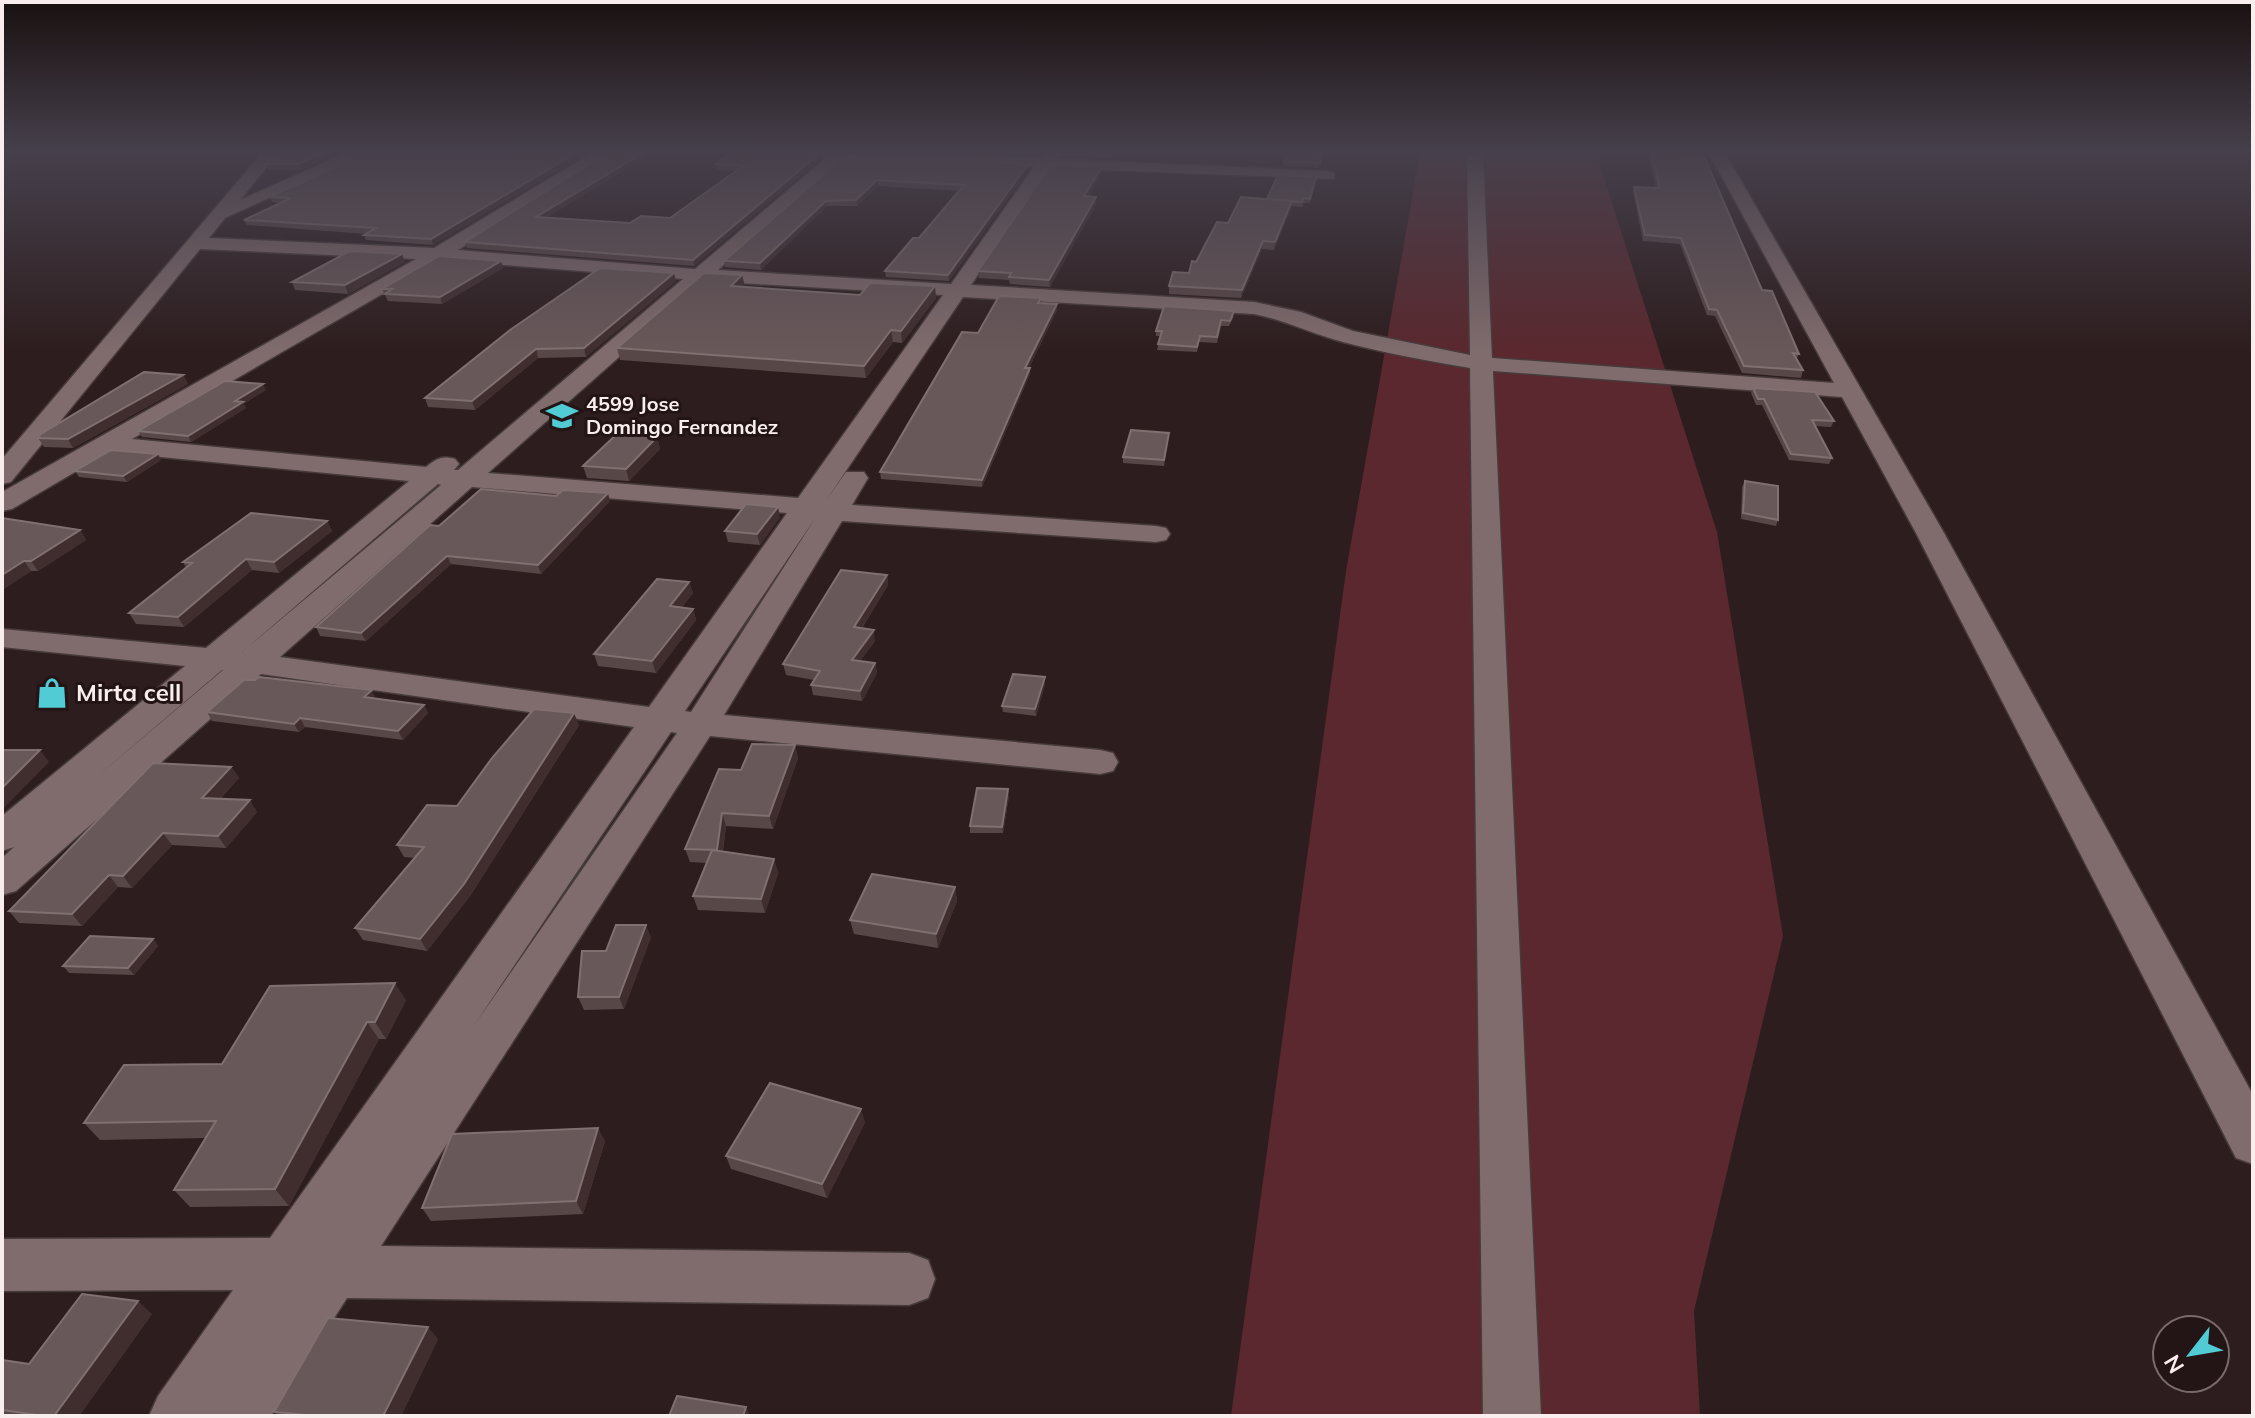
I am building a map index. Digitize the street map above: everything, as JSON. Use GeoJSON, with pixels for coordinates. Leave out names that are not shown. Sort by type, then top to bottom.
{"type":"FeatureCollection","features":[{"type":"Feature","properties":{"kind":"street"},"geometry":{"type":"LineString","coordinates":[[2,476],[217,219]]}},
{"type":"Feature","properties":{"kind":"street"},"geometry":{"type":"LineString","coordinates":[[2,503],[495,219]]}},
{"type":"Feature","properties":{"kind":"street"},"geometry":{"type":"LineString","coordinates":[[2,880],[465,479],[748,219]]}},
{"type":"Feature","properties":{"kind":"street"},"geometry":{"type":"LineString","coordinates":[[2,837],[434,475],[758,219]]}},
{"type":"Feature","properties":{"kind":"street"},"geometry":{"type":"LineString","coordinates":[[238,1416],[308,1268],[660,720],[820,509],[1016,219]]}},
{"type":"Feature","properties":{"kind":"street"},"geometry":{"type":"LineString","coordinates":[[1477,219],[1512,1416]]}},
{"type":"Feature","properties":{"kind":"street"},"geometry":{"type":"LineString","coordinates":[[1754,219],[1930,533],[2253,1142]]}},
{"type":"Feature","properties":{"kind":"street"},"geometry":{"type":"LineString","coordinates":[[195,243],[438,254],[688,274],[1254,308],[1294,316],[1346,336],[1412,352],[1482,363],[1850,391]]}},
{"type":"Feature","properties":{"kind":"street"},"geometry":{"type":"LineString","coordinates":[[104,444],[465,479],[1156,534]]}},
{"type":"Feature","properties":{"kind":"street"},"geometry":{"type":"LineString","coordinates":[[178,1416],[308,1268],[702,722],[820,509]]}},
{"type":"Feature","properties":{"kind":"street"},"geometry":{"type":"LineString","coordinates":[[2,638],[253,663],[660,720],[1100,762]]}},
{"type":"Feature","properties":{"kind":"street"},"geometry":{"type":"LineString","coordinates":[[2,1265],[909,1279]]}},
{"type":"Feature","properties":{"kind":"shaded area"},"geometry":{"type":"Polygon","coordinates":[[[1408,219],[1617,219],[1717,532],[1783,936],[1694,1311],[1700,1416],[1231,1416],[1346,571],[1408,219]]]}},
{"type":"Feature","properties":{"kind":"building"},"geometry":{"type":"Polygon","coordinates":[[[464,219],[431,239],[364,235],[376,228],[244,220],[464,219]]]}},
{"type":"Feature","properties":{"kind":"building"},"geometry":{"type":"Polygon","coordinates":[[[501,219],[630,223],[636,219],[741,219],[693,260],[465,242],[501,219]]]}},
{"type":"Feature","properties":{"kind":"building"},"geometry":{"type":"Polygon","coordinates":[[[772,219],[807,219],[760,263],[724,261],[772,219]]]}},
{"type":"Feature","properties":{"kind":"building"},"geometry":{"type":"Polygon","coordinates":[[[935,219],[988,219],[948,275],[885,271],[913,238],[919,238],[935,219]]]}},
{"type":"Feature","properties":{"kind":"building"},"geometry":{"type":"Polygon","coordinates":[[[1014,219],[1083,219],[1049,280],[978,271],[1014,219]]]}},
{"type":"Feature","properties":{"kind":"building"},"geometry":{"type":"Polygon","coordinates":[[[1230,219],[1284,219],[1275,242],[1263,241],[1242,290],[1169,286],[1173,272],[1189,273],[1192,261],[1196,262],[1217,222],[1228,223],[1230,219]]]}},
{"type":"Feature","properties":{"kind":"building"},"geometry":{"type":"Polygon","coordinates":[[[1641,219],[1731,219],[1762,290],[1772,291],[1799,354],[1793,353],[1803,370],[1744,366],[1717,310],[1709,309],[1681,238],[1645,235],[1641,219]]]}},
{"type":"Feature","properties":{"kind":"building"},"geometry":{"type":"Polygon","coordinates":[[[350,251],[402,254],[345,285],[292,282],[350,251]]]}},
{"type":"Feature","properties":{"kind":"building"},"geometry":{"type":"Polygon","coordinates":[[[439,256],[501,261],[440,297],[385,294],[392,289],[382,289],[439,256]]]}},
{"type":"Feature","properties":{"kind":"building"},"geometry":{"type":"Polygon","coordinates":[[[600,268],[674,273],[584,348],[536,349],[472,401],[425,398],[510,330],[600,268]]]}},
{"type":"Feature","properties":{"kind":"building"},"geometry":{"type":"Polygon","coordinates":[[[704,273],[742,275],[731,286],[860,295],[870,283],[935,286],[901,331],[891,330],[864,366],[617,348],[704,273]]]}},
{"type":"Feature","properties":{"kind":"building"},"geometry":{"type":"Polygon","coordinates":[[[999,296],[1041,298],[1038,303],[1057,304],[1025,368],[1030,368],[982,480],[880,472],[962,332],[978,333],[999,296]]]}},
{"type":"Feature","properties":{"kind":"building"},"geometry":{"type":"Polygon","coordinates":[[[1164,306],[1234,311],[1230,321],[1221,320],[1217,337],[1200,336],[1197,347],[1158,344],[1162,331],[1156,331],[1164,306]]]}},
{"type":"Feature","properties":{"kind":"building"},"geometry":{"type":"Polygon","coordinates":[[[144,372],[183,375],[68,439],[38,438],[41,434],[144,372]]]}},
{"type":"Feature","properties":{"kind":"building"},"geometry":{"type":"Polygon","coordinates":[[[225,381],[263,384],[235,401],[243,402],[188,436],[138,431],[225,381]]]}},
{"type":"Feature","properties":{"kind":"building"},"geometry":{"type":"Polygon","coordinates":[[[1753,388],[1815,392],[1834,421],[1812,420],[1832,458],[1791,454],[1764,399],[1758,399],[1753,388]]]}},
{"type":"Feature","properties":{"kind":"building"},"geometry":{"type":"Polygon","coordinates":[[[1131,430],[1169,433],[1164,460],[1123,457],[1131,430]]]}},
{"type":"Feature","properties":{"kind":"building"},"geometry":{"type":"Polygon","coordinates":[[[617,434],[657,437],[626,469],[583,466],[617,434]]]}},
{"type":"Feature","properties":{"kind":"building"},"geometry":{"type":"Polygon","coordinates":[[[111,450],[158,454],[123,476],[75,471],[111,450]]]}},
{"type":"Feature","properties":{"kind":"building"},"geometry":{"type":"Polygon","coordinates":[[[1745,481],[1778,486],[1778,520],[1743,513],[1745,481]]]}},
{"type":"Feature","properties":{"kind":"building"},"geometry":{"type":"Polygon","coordinates":[[[481,489],[556,496],[563,490],[608,493],[538,565],[447,556],[361,633],[316,627],[430,525],[439,526],[481,489]]]}},
{"type":"Feature","properties":{"kind":"building"},"geometry":{"type":"Polygon","coordinates":[[[746,504],[778,507],[757,534],[725,531],[746,504]]]}},
{"type":"Feature","properties":{"kind":"building"},"geometry":{"type":"Polygon","coordinates":[[[251,513],[327,521],[274,562],[246,559],[178,617],[129,613],[192,563],[183,562],[251,513]]]}},
{"type":"Feature","properties":{"kind":"building"},"geometry":{"type":"Polygon","coordinates":[[[2,518],[80,530],[2,575],[2,518]]]}},
{"type":"Feature","properties":{"kind":"building"},"geometry":{"type":"Polygon","coordinates":[[[841,570],[887,575],[854,627],[874,630],[852,660],[875,663],[860,691],[811,685],[820,671],[783,664],[841,570]]]}},
{"type":"Feature","properties":{"kind":"building"},"geometry":{"type":"Polygon","coordinates":[[[657,579],[689,582],[670,606],[693,609],[652,661],[594,654],[657,579]]]}},
{"type":"Feature","properties":{"kind":"building"},"geometry":{"type":"Polygon","coordinates":[[[1013,674],[1045,677],[1035,709],[1002,706],[1013,674]]]}},
{"type":"Feature","properties":{"kind":"building"},"geometry":{"type":"Polygon","coordinates":[[[259,677],[372,690],[364,697],[424,705],[398,731],[300,718],[294,724],[207,712],[244,680],[259,677]]]}},
{"type":"Feature","properties":{"kind":"building"},"geometry":{"type":"Polygon","coordinates":[[[534,709],[574,713],[464,884],[420,939],[355,928],[424,847],[397,845],[427,805],[457,806],[492,758],[534,709]]]}},
{"type":"Feature","properties":{"kind":"building"},"geometry":{"type":"Polygon","coordinates":[[[752,744],[795,745],[769,816],[722,813],[717,850],[685,849],[719,769],[741,770],[752,744]]]}},
{"type":"Feature","properties":{"kind":"building"},"geometry":{"type":"Polygon","coordinates":[[[2,750],[40,750],[2,788],[2,750]]]}},
{"type":"Feature","properties":{"kind":"building"},"geometry":{"type":"Polygon","coordinates":[[[153,763],[231,767],[202,798],[250,800],[218,836],[163,833],[123,876],[109,875],[72,914],[9,911],[153,763]]]}},
{"type":"Feature","properties":{"kind":"building"},"geometry":{"type":"Polygon","coordinates":[[[977,788],[1008,789],[1002,827],[970,826],[977,788]]]}},
{"type":"Feature","properties":{"kind":"building"},"geometry":{"type":"Polygon","coordinates":[[[712,850],[774,859],[761,899],[693,896],[712,850]]]}},
{"type":"Feature","properties":{"kind":"building"},"geometry":{"type":"Polygon","coordinates":[[[872,874],[955,887],[936,934],[850,920],[872,874]]]}},
{"type":"Feature","properties":{"kind":"building"},"geometry":{"type":"Polygon","coordinates":[[[616,925],[646,925],[619,997],[578,997],[582,951],[606,951],[616,925]]]}},
{"type":"Feature","properties":{"kind":"building"},"geometry":{"type":"Polygon","coordinates":[[[90,936],[153,939],[128,968],[63,966],[90,936]]]}},
{"type":"Feature","properties":{"kind":"building"},"geometry":{"type":"Polygon","coordinates":[[[395,983],[375,1022],[367,1022],[275,1189],[174,1190],[216,1121],[84,1123],[124,1065],[222,1064],[270,986],[395,983]]]}},
{"type":"Feature","properties":{"kind":"building"},"geometry":{"type":"Polygon","coordinates":[[[770,1083],[861,1109],[822,1184],[726,1156],[770,1083]]]}},
{"type":"Feature","properties":{"kind":"building"},"geometry":{"type":"Polygon","coordinates":[[[598,1128],[576,1201],[422,1208],[452,1134],[598,1128]]]}},
{"type":"Feature","properties":{"kind":"building"},"geometry":{"type":"Polygon","coordinates":[[[82,1294],[138,1301],[54,1416],[2,1410],[2,1360],[29,1364],[82,1294]]]}},
{"type":"Feature","properties":{"kind":"building"},"geometry":{"type":"Polygon","coordinates":[[[328,1318],[428,1327],[383,1416],[274,1412],[328,1318]]]}},
{"type":"Feature","properties":{"kind":"building"},"geometry":{"type":"Polygon","coordinates":[[[677,1396],[746,1407],[743,1416],[669,1416],[677,1396]]]}},
{"type":"Feature","properties":{"kind":"place","name":"4599 Jose Domingo Fernandez"},"geometry":{"type":"Point","coordinates":[562,416]}},
{"type":"Feature","properties":{"kind":"place","name":"Mirta cell"},"geometry":{"type":"Point","coordinates":[52,693]}}]}
